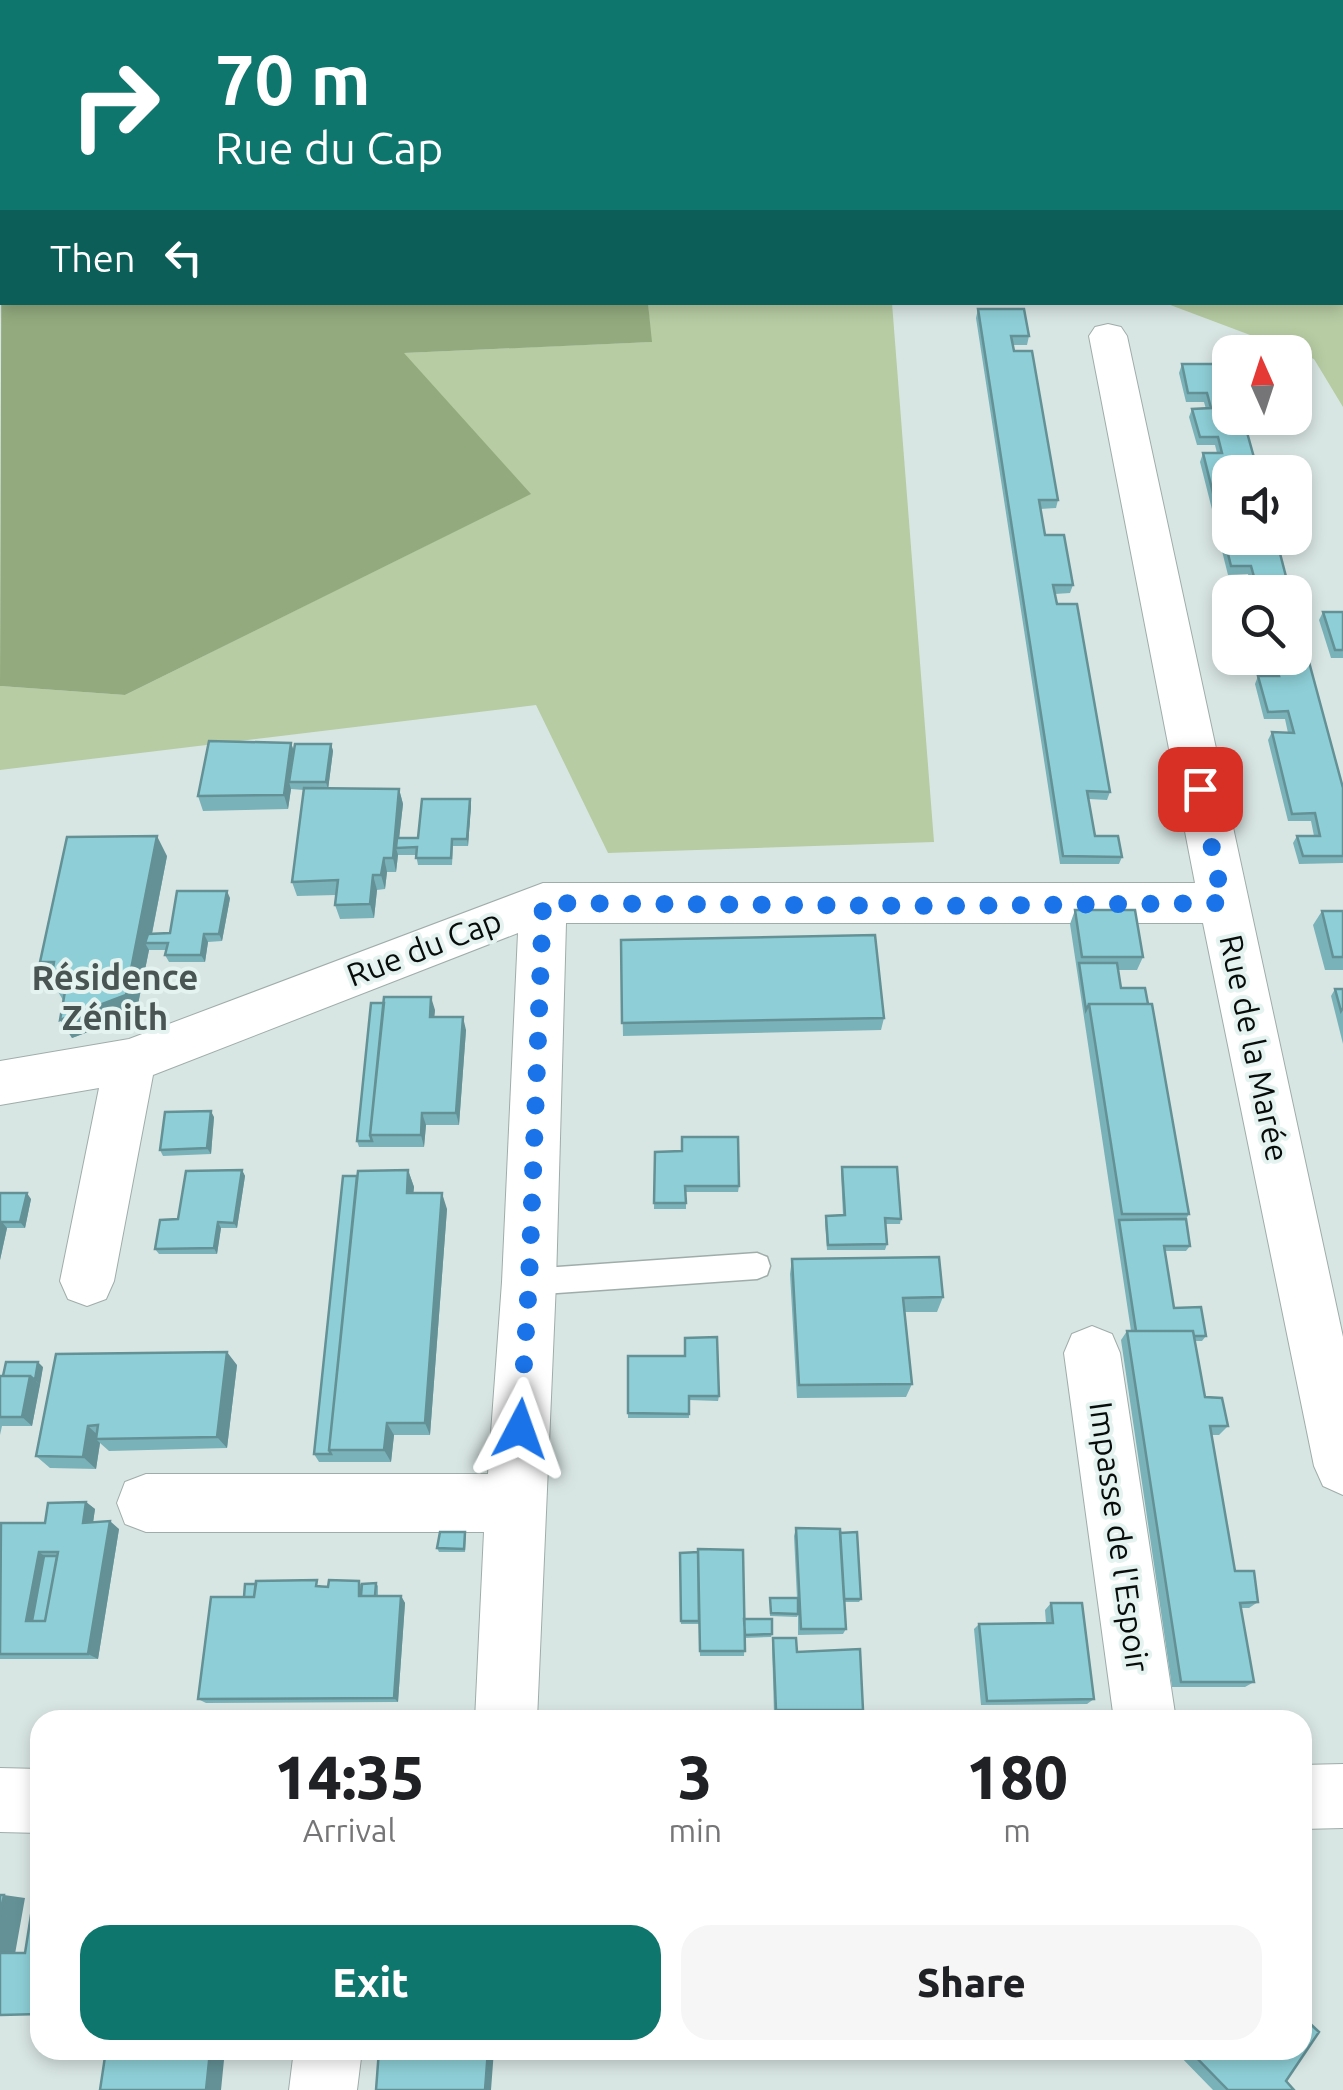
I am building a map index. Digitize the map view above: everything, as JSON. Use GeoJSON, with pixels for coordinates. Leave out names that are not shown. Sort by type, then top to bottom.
{"type":"FeatureCollection","features":[{"type":"Feature","properties":{"kind":"street","name":"Rue de la Marée"},"geometry":{"type":"LineString","coordinates":[[1108,336],[1343,1466]]}},
{"type":"Feature","properties":{"kind":"street","name":"Rue du Cap"},"geometry":{"type":"LineString","coordinates":[[0,1084],[130,1061],[543,903],[1223,903]]}},
{"type":"Feature","properties":{"kind":"street"},"geometry":{"type":"LineString","coordinates":[[506,1710],[529,1282],[543,903]]}},
{"type":"Feature","properties":{"kind":"street"},"geometry":{"type":"LineString","coordinates":[[87,1281],[130,1061]]}},
{"type":"Feature","properties":{"kind":"street","name":"Impasse de l'Espoir"},"geometry":{"type":"LineString","coordinates":[[1092,1354],[1144,1710]]}},
{"type":"Feature","properties":{"kind":"street"},"geometry":{"type":"LineString","coordinates":[[146,1502],[515,1503]]}},
{"type":"Feature","properties":{"kind":"street"},"geometry":{"type":"LineString","coordinates":[[1312,1796],[1343,1796]]}},
{"type":"Feature","properties":{"kind":"street"},"geometry":{"type":"LineString","coordinates":[[0,1800],[30,1801]]}},
{"type":"Feature","properties":{"kind":"street"},"geometry":{"type":"LineString","coordinates":[[323,2090],[327,2060]]}},
{"type":"Feature","properties":{"kind":"lane"},"geometry":{"type":"LineString","coordinates":[[529,1282],[757,1266]]}},
{"type":"Feature","properties":{"kind":"green space"},"geometry":{"type":"Polygon","coordinates":[[[1,305],[648,305],[652,342],[404,353],[531,494],[125,695],[0,686],[1,305]]]}},
{"type":"Feature","properties":{"kind":"green space"},"geometry":{"type":"Polygon","coordinates":[[[648,305],[892,305],[934,842],[608,853],[536,705],[0,770],[0,686],[125,695],[530,494],[403,353],[651,342],[648,305]]]}},
{"type":"Feature","properties":{"kind":"green space"},"geometry":{"type":"Polygon","coordinates":[[[1170,305],[1343,305],[1343,407],[1312,358],[1312,335],[1250,335],[1170,305]]]}},
{"type":"Feature","properties":{"kind":"building"},"geometry":{"type":"Polygon","coordinates":[[[978,309],[1024,309],[1029,336],[1011,336],[1014,351],[1032,351],[1058,500],[1039,500],[1045,535],[1064,535],[1073,585],[1053,585],[1057,604],[1077,604],[1110,792],[1087,791],[1095,836],[1118,836],[1122,857],[1063,856],[978,309]]]}},
{"type":"Feature","properties":{"kind":"building"},"geometry":{"type":"Polygon","coordinates":[[[1182,364],[1212,364],[1212,435],[1248,435],[1253,455],[1212,455],[1212,489],[1203,453],[1222,453],[1218,437],[1200,437],[1192,409],[1211,408],[1207,393],[1188,393],[1182,364]]]}},
{"type":"Feature","properties":{"kind":"building"},"geometry":{"type":"Polygon","coordinates":[[[1228,555],[1280,555],[1286,575],[1254,575],[1251,566],[1231,566],[1228,555]]]}},
{"type":"Feature","properties":{"kind":"building"},"geometry":{"type":"Polygon","coordinates":[[[1323,612],[1343,612],[1343,650],[1335,650],[1323,612]]]}},
{"type":"Feature","properties":{"kind":"building"},"geometry":{"type":"Polygon","coordinates":[[[1312,673],[1343,788],[1343,856],[1303,856],[1297,836],[1320,836],[1315,813],[1292,814],[1272,732],[1294,733],[1288,711],[1268,712],[1258,676],[1312,673]]]}},
{"type":"Feature","properties":{"kind":"building"},"geometry":{"type":"Polygon","coordinates":[[[209,741],[291,743],[284,795],[198,796],[209,741]]]}},
{"type":"Feature","properties":{"kind":"building"},"geometry":{"type":"Polygon","coordinates":[[[295,744],[331,744],[326,782],[289,782],[295,744]]]}},
{"type":"Feature","properties":{"kind":"building"},"geometry":{"type":"Polygon","coordinates":[[[304,788],[399,789],[393,858],[384,858],[381,875],[373,875],[370,904],[335,905],[338,880],[292,882],[304,788]]]}},
{"type":"Feature","properties":{"kind":"building"},"geometry":{"type":"Polygon","coordinates":[[[422,799],[470,799],[467,839],[452,839],[451,858],[416,858],[417,847],[396,848],[397,838],[418,838],[422,799]]]}},
{"type":"Feature","properties":{"kind":"building"},"geometry":{"type":"Polygon","coordinates":[[[157,836],[126,995],[60,1020],[67,980],[51,981],[54,962],[40,962],[67,837],[157,836]]]}},
{"type":"Feature","properties":{"kind":"building"},"geometry":{"type":"Polygon","coordinates":[[[177,891],[227,891],[219,934],[204,934],[201,955],[165,955],[168,943],[145,943],[148,934],[170,933],[177,891]]]}},
{"type":"Feature","properties":{"kind":"building"},"geometry":{"type":"Polygon","coordinates":[[[1075,910],[1135,910],[1143,957],[1082,957],[1075,910]]]}},
{"type":"Feature","properties":{"kind":"building"},"geometry":{"type":"Polygon","coordinates":[[[1322,911],[1343,911],[1343,957],[1333,957],[1322,911]]]}},
{"type":"Feature","properties":{"kind":"building"},"geometry":{"type":"Polygon","coordinates":[[[875,935],[884,1018],[622,1023],[621,940],[875,935]]]}},
{"type":"Feature","properties":{"kind":"building"},"geometry":{"type":"Polygon","coordinates":[[[1079,963],[1117,963],[1121,988],[1145,988],[1148,1004],[1089,1004],[1086,1010],[1079,963]]]}},
{"type":"Feature","properties":{"kind":"building"},"geometry":{"type":"Polygon","coordinates":[[[1335,989],[1343,989],[1341,1011],[1335,989]]]}},
{"type":"Feature","properties":{"kind":"building"},"geometry":{"type":"Polygon","coordinates":[[[384,997],[431,997],[430,1017],[463,1017],[456,1113],[422,1113],[421,1135],[370,1135],[384,997]]]}},
{"type":"Feature","properties":{"kind":"building"},"geometry":{"type":"Polygon","coordinates":[[[371,1003],[384,1003],[372,1141],[357,1141],[371,1003]]]}},
{"type":"Feature","properties":{"kind":"building"},"geometry":{"type":"Polygon","coordinates":[[[1089,1004],[1152,1004],[1189,1214],[1122,1214],[1089,1004]]]}},
{"type":"Feature","properties":{"kind":"building"},"geometry":{"type":"Polygon","coordinates":[[[211,1111],[207,1148],[160,1150],[165,1112],[211,1111]]]}},
{"type":"Feature","properties":{"kind":"building"},"geometry":{"type":"Polygon","coordinates":[[[682,1137],[738,1137],[739,1186],[685,1186],[686,1203],[654,1203],[655,1152],[682,1151],[682,1137]]]}},
{"type":"Feature","properties":{"kind":"building"},"geometry":{"type":"Polygon","coordinates":[[[842,1167],[897,1167],[901,1219],[885,1218],[887,1244],[828,1245],[826,1216],[845,1215],[842,1167]]]}},
{"type":"Feature","properties":{"kind":"building"},"geometry":{"type":"Polygon","coordinates":[[[242,1170],[234,1223],[218,1222],[214,1248],[155,1249],[160,1220],[178,1219],[186,1171],[242,1170]]]}},
{"type":"Feature","properties":{"kind":"building"},"geometry":{"type":"Polygon","coordinates":[[[408,1170],[407,1193],[442,1193],[425,1423],[387,1423],[384,1450],[329,1450],[358,1171],[408,1170]]]}},
{"type":"Feature","properties":{"kind":"building"},"geometry":{"type":"Polygon","coordinates":[[[343,1176],[357,1176],[331,1454],[314,1454],[343,1176]]]}},
{"type":"Feature","properties":{"kind":"building"},"geometry":{"type":"Polygon","coordinates":[[[0,1193],[27,1193],[20,1222],[2,1222],[0,1232],[0,1193]]]}},
{"type":"Feature","properties":{"kind":"building"},"geometry":{"type":"Polygon","coordinates":[[[1186,1219],[1190,1246],[1164,1246],[1174,1308],[1201,1307],[1206,1336],[1194,1336],[1193,1331],[1136,1331],[1119,1220],[1186,1219]]]}},
{"type":"Feature","properties":{"kind":"building"},"geometry":{"type":"Polygon","coordinates":[[[939,1257],[943,1297],[903,1298],[912,1384],[799,1385],[792,1259],[939,1257]]]}},
{"type":"Feature","properties":{"kind":"building"},"geometry":{"type":"Polygon","coordinates":[[[1127,1331],[1193,1331],[1205,1397],[1222,1398],[1228,1426],[1210,1426],[1235,1571],[1254,1571],[1258,1602],[1240,1603],[1254,1682],[1181,1682],[1127,1331]]]}},
{"type":"Feature","properties":{"kind":"building"},"geometry":{"type":"Polygon","coordinates":[[[717,1337],[719,1396],[689,1396],[689,1414],[628,1413],[628,1356],[685,1356],[685,1338],[717,1337]]]}},
{"type":"Feature","properties":{"kind":"building"},"geometry":{"type":"Polygon","coordinates":[[[227,1352],[217,1437],[96,1439],[98,1425],[88,1426],[83,1457],[36,1456],[56,1354],[227,1352]]]}},
{"type":"Feature","properties":{"kind":"building"},"geometry":{"type":"Polygon","coordinates":[[[6,1362],[38,1362],[35,1380],[30,1376],[3,1376],[6,1362]]]}},
{"type":"Feature","properties":{"kind":"building"},"geometry":{"type":"Polygon","coordinates":[[[0,1376],[30,1376],[22,1417],[0,1417],[0,1376]]]}},
{"type":"Feature","properties":{"kind":"building"},"geometry":{"type":"Polygon","coordinates":[[[86,1502],[83,1523],[110,1521],[88,1654],[0,1654],[1,1523],[45,1523],[48,1503],[86,1502]],[[39,1552],[26,1621],[45,1621],[58,1552],[39,1552]]]}},
{"type":"Feature","properties":{"kind":"building"},"geometry":{"type":"Polygon","coordinates":[[[796,1528],[840,1529],[846,1629],[801,1629],[796,1528]]]}},
{"type":"Feature","properties":{"kind":"building"},"geometry":{"type":"Polygon","coordinates":[[[440,1532],[465,1532],[464,1549],[437,1548],[440,1532]]]}},
{"type":"Feature","properties":{"kind":"building"},"geometry":{"type":"Polygon","coordinates":[[[857,1532],[861,1599],[844,1599],[840,1533],[857,1532]]]}},
{"type":"Feature","properties":{"kind":"building"},"geometry":{"type":"Polygon","coordinates":[[[698,1549],[743,1550],[745,1651],[700,1651],[698,1549]]]}},
{"type":"Feature","properties":{"kind":"building"},"geometry":{"type":"Polygon","coordinates":[[[698,1552],[699,1621],[681,1621],[680,1553],[698,1552]]]}},
{"type":"Feature","properties":{"kind":"building"},"geometry":{"type":"Polygon","coordinates":[[[44,1556],[57,1556],[45,1621],[32,1621],[44,1556]]]}},
{"type":"Feature","properties":{"kind":"building"},"geometry":{"type":"Polygon","coordinates":[[[317,1580],[316,1586],[328,1587],[329,1580],[359,1581],[359,1596],[401,1596],[394,1698],[198,1699],[211,1597],[254,1597],[256,1581],[317,1580]]]}},
{"type":"Feature","properties":{"kind":"building"},"geometry":{"type":"Polygon","coordinates":[[[376,1583],[375,1596],[361,1596],[362,1584],[376,1583]]]}},
{"type":"Feature","properties":{"kind":"building"},"geometry":{"type":"Polygon","coordinates":[[[245,1584],[256,1584],[254,1597],[244,1597],[245,1584]]]}},
{"type":"Feature","properties":{"kind":"building"},"geometry":{"type":"Polygon","coordinates":[[[770,1598],[798,1598],[798,1614],[771,1613],[770,1598]]]}},
{"type":"Feature","properties":{"kind":"building"},"geometry":{"type":"Polygon","coordinates":[[[1051,1603],[1082,1603],[1094,1699],[987,1701],[979,1624],[1053,1623],[1051,1603]]]}},
{"type":"Feature","properties":{"kind":"building"},"geometry":{"type":"Polygon","coordinates":[[[744,1619],[772,1619],[772,1634],[745,1635],[744,1619]]]}},
{"type":"Feature","properties":{"kind":"building"},"geometry":{"type":"Polygon","coordinates":[[[773,1638],[796,1638],[797,1652],[860,1649],[863,1710],[776,1710],[773,1638]]]}},
{"type":"Feature","properties":{"kind":"building"},"geometry":{"type":"Polygon","coordinates":[[[30,1921],[30,2014],[0,2015],[0,1953],[25,1953],[30,1921]]]}},
{"type":"Feature","properties":{"kind":"building"},"geometry":{"type":"Polygon","coordinates":[[[104,2060],[209,2060],[206,2090],[100,2090],[104,2060]]]}},
{"type":"Feature","properties":{"kind":"building"},"geometry":{"type":"Polygon","coordinates":[[[378,2060],[487,2060],[485,2090],[376,2090],[378,2060]]]}},
{"type":"Feature","properties":{"kind":"building"},"geometry":{"type":"Polygon","coordinates":[[[1199,2060],[1300,2060],[1286,2081],[1294,2090],[1228,2090],[1199,2060]]]}},
{"type":"Feature","properties":{"kind":"district","name":"Résidence Zénith"},"geometry":{"type":"Point","coordinates":[115,998]}},
{"type":"Feature","properties":{"kind":"route"},"geometry":{"type":"LineString","coordinates":[[520,1429],[543,903],[1223,903],[1200,789]]}}]}
